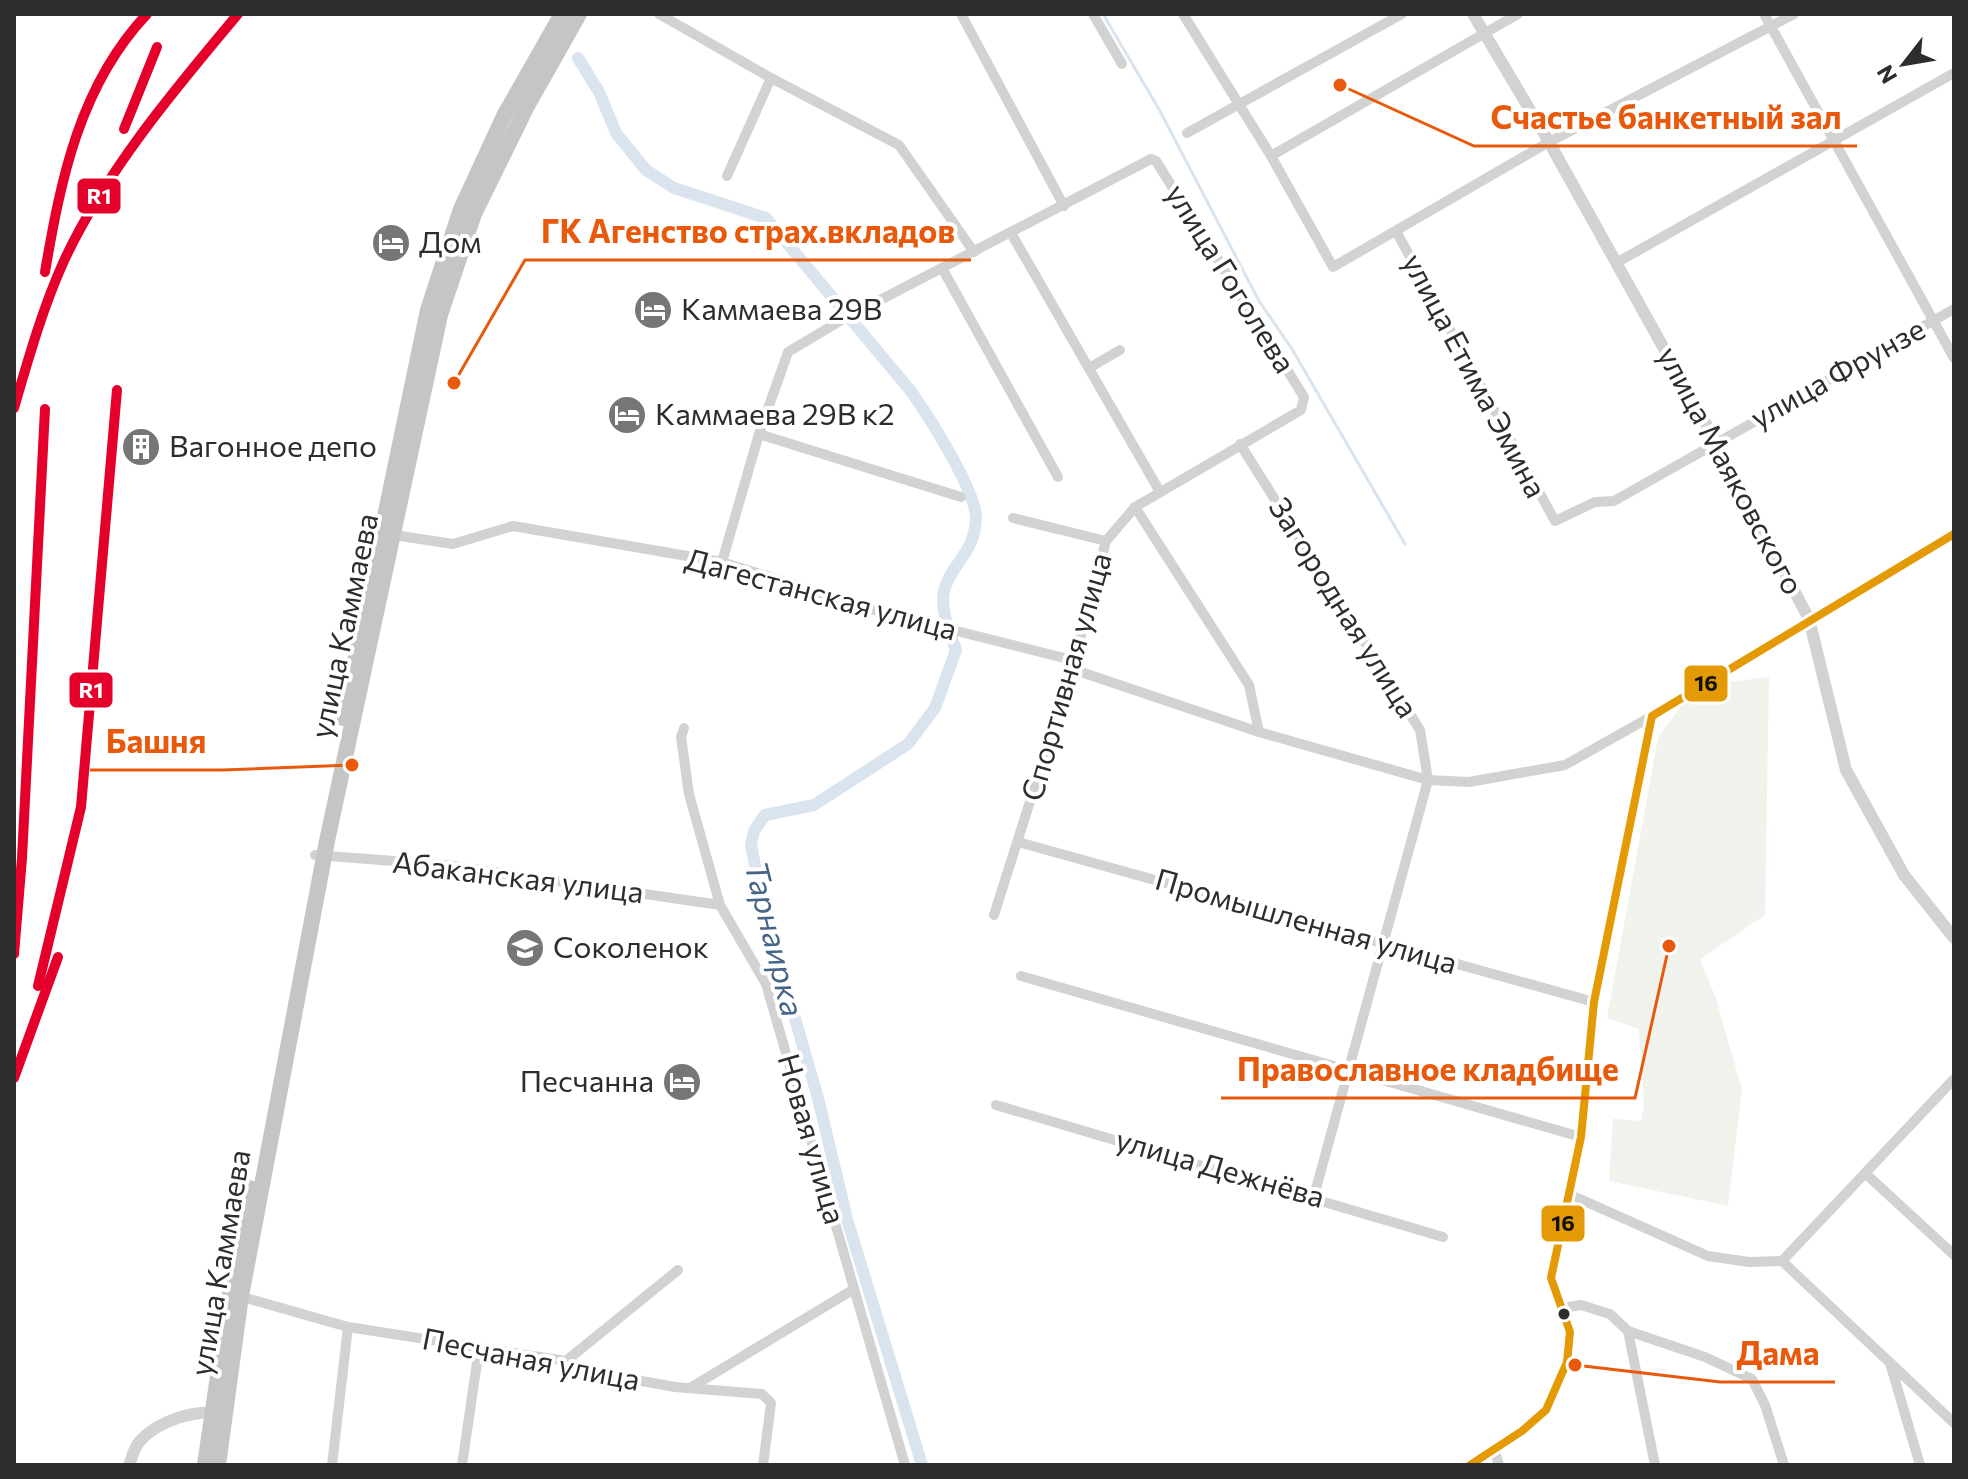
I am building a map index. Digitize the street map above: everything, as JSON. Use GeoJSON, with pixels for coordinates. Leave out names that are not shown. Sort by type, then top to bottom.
{"type":"FeatureCollection","features":[{"type":"Feature","properties":{"kind":"main road","name":"улица Каммаева"},"geometry":{"type":"LineString","coordinates":[[205,1465],[217,1413],[235,1295],[320,856],[387,534],[428,310],[461,209],[504,116],[562,14]]}},
{"type":"Feature","properties":{"kind":"main road","name":"улица Каммаева"},"geometry":{"type":"LineString","coordinates":[[387,534],[440,315],[474,214],[527,106],[579,14]]}},
{"type":"Feature","properties":{"kind":"main road","name":"улица Каммаева"},"geometry":{"type":"LineString","coordinates":[[217,1413],[218,1465]]}},
{"type":"Feature","properties":{"kind":"street"},"geometry":{"type":"LineString","coordinates":[[659,14],[771,78],[899,145],[974,252]]}},
{"type":"Feature","properties":{"kind":"street"},"geometry":{"type":"LineString","coordinates":[[859,311],[1064,206],[961,14]]}},
{"type":"Feature","properties":{"kind":"street"},"geometry":{"type":"LineString","coordinates":[[1093,14],[1122,64]]}},
{"type":"Feature","properties":{"kind":"street"},"geometry":{"type":"LineString","coordinates":[[1183,14],[1271,156],[1333,267],[1397,233],[1549,142],[1794,14]]}},
{"type":"Feature","properties":{"kind":"street"},"geometry":{"type":"LineString","coordinates":[[1187,133],[1402,14]]}},
{"type":"Feature","properties":{"kind":"street","name":"улица Маяковского"},"geometry":{"type":"LineString","coordinates":[[1473,14],[1549,142],[1716,442],[1809,619],[1846,770],[1904,875],[1954,938]]}},
{"type":"Feature","properties":{"kind":"street"},"geometry":{"type":"LineString","coordinates":[[1271,156],[1518,14]]}},
{"type":"Feature","properties":{"kind":"street"},"geometry":{"type":"LineString","coordinates":[[1764,14],[1954,358]]}},
{"type":"Feature","properties":{"kind":"street"},"geometry":{"type":"LineString","coordinates":[[1616,263],[1837,142],[1954,73]]}},
{"type":"Feature","properties":{"kind":"street"},"geometry":{"type":"LineString","coordinates":[[727,176],[771,78]]}},
{"type":"Feature","properties":{"kind":"street","name":"улица Гоголева"},"geometry":{"type":"LineString","coordinates":[[1064,206],[1145,161],[1156,161],[1304,397]]}},
{"type":"Feature","properties":{"kind":"street"},"geometry":{"type":"LineString","coordinates":[[1011,233],[1160,492]]}},
{"type":"Feature","properties":{"kind":"street","name":"улица Етима Эмина"},"geometry":{"type":"LineString","coordinates":[[1397,233],[1551,519]]}},
{"type":"Feature","properties":{"kind":"street"},"geometry":{"type":"LineString","coordinates":[[942,268],[1058,477]]}},
{"type":"Feature","properties":{"kind":"street","name":"улица Фрунзе"},"geometry":{"type":"LineString","coordinates":[[1551,519],[1562,519],[1595,502],[1614,501],[1954,309]]}},
{"type":"Feature","properties":{"kind":"street"},"geometry":{"type":"LineString","coordinates":[[722,562],[759,434],[788,352],[840,321]]}},
{"type":"Feature","properties":{"kind":"street"},"geometry":{"type":"LineString","coordinates":[[1089,368],[1120,350]]}},
{"type":"Feature","properties":{"kind":"street","name":"Спортивная улица"},"geometry":{"type":"LineString","coordinates":[[994,915],[1072,665],[1106,541],[1135,507],[1301,410],[1304,397]]}},
{"type":"Feature","properties":{"kind":"street"},"geometry":{"type":"LineString","coordinates":[[759,434],[961,497]]}},
{"type":"Feature","properties":{"kind":"street","name":"Загородная улица"},"geometry":{"type":"LineString","coordinates":[[1240,444],[1420,730],[1428,780],[1314,1196]]}},
{"type":"Feature","properties":{"kind":"street"},"geometry":{"type":"LineString","coordinates":[[1135,507],[1249,685],[1259,732]]}},
{"type":"Feature","properties":{"kind":"street"},"geometry":{"type":"LineString","coordinates":[[1013,518],[1106,541]]}},
{"type":"Feature","properties":{"kind":"street","name":"Дагестанская улица"},"geometry":{"type":"LineString","coordinates":[[387,534],[453,544],[513,526],[722,562],[1072,665],[1259,732],[1428,780],[1469,782],[1565,765],[1954,534]]}},
{"type":"Feature","properties":{"kind":"street"},"geometry":{"type":"LineString","coordinates":[[1470,1465],[1546,1410],[1567,1362],[1570,1332],[1551,1278],[1581,1137],[1594,1002],[1652,716]]}},
{"type":"Feature","properties":{"kind":"street","name":"Новая улица"},"geometry":{"type":"LineString","coordinates":[[684,728],[681,737],[689,794],[720,905],[766,984],[905,1465]]}},
{"type":"Feature","properties":{"kind":"street","name":"Промышленная улица"},"geometry":{"type":"LineString","coordinates":[[1018,842],[1594,1002]]}},
{"type":"Feature","properties":{"kind":"street","name":"Абаканская улица"},"geometry":{"type":"LineString","coordinates":[[320,856],[446,865],[720,905]]}},
{"type":"Feature","properties":{"kind":"street"},"geometry":{"type":"LineString","coordinates":[[1021,976],[1581,1137]]}},
{"type":"Feature","properties":{"kind":"street"},"geometry":{"type":"LineString","coordinates":[[1571,1195],[1708,1256],[1749,1262],[1782,1261],[1953,1084]]}},
{"type":"Feature","properties":{"kind":"street","name":"улица Дежнёва"},"geometry":{"type":"LineString","coordinates":[[996,1105],[1314,1196],[1443,1237]]}},
{"type":"Feature","properties":{"kind":"street"},"geometry":{"type":"LineString","coordinates":[[1866,1174],[1954,1255]]}},
{"type":"Feature","properties":{"kind":"street"},"geometry":{"type":"LineString","coordinates":[[1782,1261],[1954,1423]]}},
{"type":"Feature","properties":{"kind":"street"},"geometry":{"type":"LineString","coordinates":[[566,1361],[678,1270]]}},
{"type":"Feature","properties":{"kind":"street"},"geometry":{"type":"LineString","coordinates":[[690,1388],[854,1289]]}},
{"type":"Feature","properties":{"kind":"street","name":"Песчаная улица"},"geometry":{"type":"LineString","coordinates":[[235,1295],[348,1327],[566,1361],[597,1373],[690,1388],[768,1396],[771,1403],[763,1465]]}},
{"type":"Feature","properties":{"kind":"street"},"geometry":{"type":"LineString","coordinates":[[1562,1308],[1581,1305],[1610,1314],[1628,1331],[1705,1357],[1752,1379],[1765,1405],[1784,1465]]}},
{"type":"Feature","properties":{"kind":"street"},"geometry":{"type":"LineString","coordinates":[[332,1465],[348,1327]]}},
{"type":"Feature","properties":{"kind":"street"},"geometry":{"type":"LineString","coordinates":[[1628,1331],[1655,1465]]}},
{"type":"Feature","properties":{"kind":"street"},"geometry":{"type":"LineString","coordinates":[[462,1465],[479,1349]]}},
{"type":"Feature","properties":{"kind":"street"},"geometry":{"type":"LineString","coordinates":[[1890,1362],[1920,1465]]}},
{"type":"Feature","properties":{"kind":"street"},"geometry":{"type":"LineString","coordinates":[[129,1465],[138,1442],[161,1425],[192,1414],[217,1413]]}},
{"type":"Feature","properties":{"kind":"street"},"geometry":{"type":"LineString","coordinates":[[1494,1449],[1499,1465]]}},
{"type":"Feature","properties":{"kind":"shaded area"},"geometry":{"type":"Polygon","coordinates":[[[1769,677],[1765,915],[1700,959],[1715,996],[1742,1089],[1728,1206],[1609,1181],[1613,1119],[1641,1121],[1644,1105],[1639,1029],[1607,1018],[1658,738],[1684,702],[1720,683],[1769,677]]]}},
{"type":"Feature","properties":{"kind":"waterway"},"geometry":{"type":"LineString","coordinates":[[1103,14],[1160,111],[1259,301],[1292,349],[1405,544]]}},
{"type":"Feature","properties":{"kind":"waterway","name":"Тарнаирка"},"geometry":{"type":"LineString","coordinates":[[578,58],[599,92],[616,133],[646,170],[674,188],[766,218],[910,390],[950,454],[974,507],[976,519],[971,542],[944,591],[944,613],[956,650],[935,708],[908,744],[814,805],[765,815],[754,831],[751,845],[765,915],[818,1098],[847,1219],[922,1465]]}},
{"type":"Feature","properties":{"kind":"transit line","name":"R1"},"geometry":{"type":"LineString","coordinates":[[45,272],[58,202],[77,134],[105,71],[147,14]]}},
{"type":"Feature","properties":{"kind":"transit line","name":"R1"},"geometry":{"type":"LineString","coordinates":[[14,408],[48,299],[80,230],[142,133],[238,14]]}},
{"type":"Feature","properties":{"kind":"transit line","name":"R1"},"geometry":{"type":"LineString","coordinates":[[124,129],[157,47]]}},
{"type":"Feature","properties":{"kind":"transit line","name":"R1"},"geometry":{"type":"LineString","coordinates":[[38,986],[81,807],[117,390]]}},
{"type":"Feature","properties":{"kind":"transit line","name":"R1"},"geometry":{"type":"LineString","coordinates":[[14,954],[22,858],[45,409]]}},
{"type":"Feature","properties":{"kind":"transit line","name":"16"},"geometry":{"type":"LineString","coordinates":[[1470,1465],[1522,1431],[1546,1410],[1567,1362],[1570,1332],[1551,1278],[1581,1137],[1594,1002],[1652,716],[1954,534]]}},
{"type":"Feature","properties":{"kind":"transit line","name":"R1"},"geometry":{"type":"LineString","coordinates":[[14,1078],[58,957]]}},
{"type":"Feature","properties":{"kind":"place","name":"Счастье банкетный зал"},"geometry":{"type":"Point","coordinates":[1340,85]}},
{"type":"Feature","properties":{"kind":"place","name":"Дом"},"geometry":{"type":"Point","coordinates":[391,243]}},
{"type":"Feature","properties":{"kind":"place","name":"Каммаева 29В"},"geometry":{"type":"Point","coordinates":[653,310]}},
{"type":"Feature","properties":{"kind":"place","name":"ГК Агенство страх.вкладов"},"geometry":{"type":"Point","coordinates":[454,383]}},
{"type":"Feature","properties":{"kind":"place","name":"Каммаева 29В к2"},"geometry":{"type":"Point","coordinates":[627,415]}},
{"type":"Feature","properties":{"kind":"place","name":"Вагонное депо"},"geometry":{"type":"Point","coordinates":[141,447]}},
{"type":"Feature","properties":{"kind":"place","name":"Башня"},"geometry":{"type":"Point","coordinates":[352,765]}},
{"type":"Feature","properties":{"kind":"place","name":"Православное кладбище"},"geometry":{"type":"Point","coordinates":[1669,946]}},
{"type":"Feature","properties":{"kind":"place","name":"Соколенок"},"geometry":{"type":"Point","coordinates":[525,948]}},
{"type":"Feature","properties":{"kind":"place","name":"Песчанна"},"geometry":{"type":"Point","coordinates":[682,1082]}},
{"type":"Feature","properties":{"kind":"place","name":"Дама"},"geometry":{"type":"Point","coordinates":[1575,1365]}}]}
